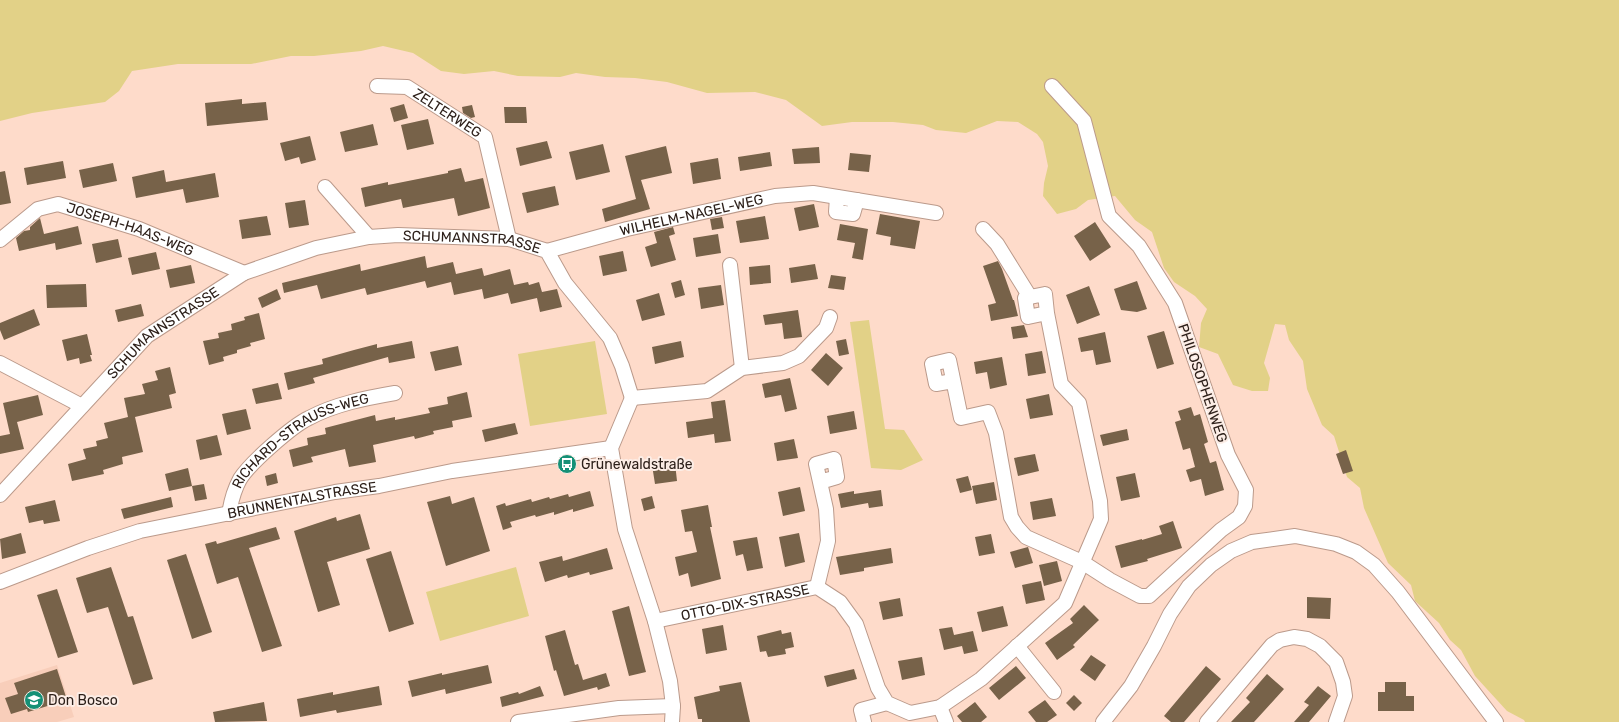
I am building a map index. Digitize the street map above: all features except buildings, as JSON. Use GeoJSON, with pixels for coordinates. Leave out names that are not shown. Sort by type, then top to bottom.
{"type":"FeatureCollection","features":[{"type":"Feature","properties":{"kind":"street","name":"ZELTERWEG"},"geometry":{"type":"LineString","coordinates":[[377,86],[407,87],[485,136],[510,239]]}},
{"type":"Feature","properties":{"kind":"street","name":"PHILOSOPHENWEG"},"geometry":{"type":"LineString","coordinates":[[953,381],[961,418],[988,412],[996,433],[1011,517],[1017,527],[1026,537],[1082,562],[1110,580],[1140,596],[1149,596],[1221,530],[1239,517],[1245,506],[1246,490],[1228,455],[1175,303],[1139,246],[1109,216],[1084,120],[1052,86]]}},
{"type":"Feature","properties":{"kind":"street"},"geometry":{"type":"LineString","coordinates":[[325,186],[369,237]]}},
{"type":"Feature","properties":{"kind":"street","name":"WILHELM-NAGEL-WEG"},"geometry":{"type":"LineString","coordinates":[[547,251],[627,229],[775,196],[813,193],[936,212]]}},
{"type":"Feature","properties":{"kind":"street","name":"JOSEPH-HAAS-WEG"},"geometry":{"type":"LineString","coordinates":[[0,240],[38,209],[58,204],[139,230],[244,273]]}},
{"type":"Feature","properties":{"kind":"street"},"geometry":{"type":"LineString","coordinates":[[983,229],[998,244],[1030,297]]}},
{"type":"Feature","properties":{"kind":"street","name":"SCHUMANNSTRASSE"},"geometry":{"type":"LineString","coordinates":[[0,495],[147,336],[244,273],[316,248],[369,237],[398,235],[510,239],[547,251],[565,283],[610,338],[622,366],[632,398]]}},
{"type":"Feature","properties":{"kind":"street"},"geometry":{"type":"LineString","coordinates":[[730,265],[742,368]]}},
{"type":"Feature","properties":{"kind":"street"},"geometry":{"type":"LineString","coordinates":[[864,722],[861,710],[887,703],[910,713],[940,707],[981,679],[1065,603],[1097,531],[1101,519],[1100,501],[1079,403],[1061,384],[1047,314],[1045,294],[1025,298],[1028,317],[1047,314]]}},
{"type":"Feature","properties":{"kind":"street"},"geometry":{"type":"LineString","coordinates":[[672,722],[673,706],[670,681],[655,621],[625,529],[611,448],[632,398],[707,391],[742,368],[783,363],[799,356],[826,328],[830,317]]}},
{"type":"Feature","properties":{"kind":"street"},"geometry":{"type":"LineString","coordinates":[[0,363],[82,406]]}},
{"type":"Feature","properties":{"kind":"street","name":"RICHARD-STRAUSS-WEG"},"geometry":{"type":"LineString","coordinates":[[229,514],[233,493],[241,478],[270,448],[291,430],[308,418],[327,410],[395,393]]}},
{"type":"Feature","properties":{"kind":"street","name":"BRUNNENTALSTRASSE"},"geometry":{"type":"LineString","coordinates":[[0,582],[88,548],[140,531],[335,492],[379,486],[452,471],[611,448]]}},
{"type":"Feature","properties":{"kind":"street"},"geometry":{"type":"LineString","coordinates":[[817,587],[828,541],[826,509],[820,482]]}},
{"type":"Feature","properties":{"kind":"street"},"geometry":{"type":"LineString","coordinates":[[1103,722],[1131,686],[1170,614],[1189,586],[1211,565],[1231,552],[1252,542],[1295,536],[1336,544],[1356,552],[1374,565],[1398,592],[1496,722]]}},
{"type":"Feature","properties":{"kind":"street","name":"OTTO-DIX-STRASSE"},"geometry":{"type":"LineString","coordinates":[[655,621],[817,587],[840,602],[856,624],[878,688],[887,703]]}},
{"type":"Feature","properties":{"kind":"street"},"geometry":{"type":"LineString","coordinates":[[1207,722],[1272,645],[1280,640],[1294,637],[1307,639],[1320,646],[1336,662],[1345,696],[1336,722]]}},
{"type":"Feature","properties":{"kind":"street"},"geometry":{"type":"LineString","coordinates":[[1017,646],[1054,692]]}},
{"type":"Feature","properties":{"kind":"street"},"geometry":{"type":"LineString","coordinates":[[518,722],[619,708],[673,706]]}},
{"type":"Feature","properties":{"kind":"street"},"geometry":{"type":"LineString","coordinates":[[940,707],[946,722]]}},
{"type":"Feature","properties":{"kind":"shaded area"},"geometry":{"type":"Polygon","coordinates":[[[0,0],[1619,0],[1619,722],[1525,722],[1507,711],[1475,676],[1461,650],[1450,640],[1439,623],[1415,601],[1411,585],[1388,563],[1364,508],[1360,488],[1347,477],[1334,436],[1322,425],[1307,389],[1303,361],[1289,340],[1285,325],[1275,324],[1264,363],[1270,378],[1268,391],[1252,391],[1233,385],[1218,354],[1199,347],[1201,323],[1207,309],[1195,296],[1174,282],[1164,268],[1152,232],[1135,220],[1115,196],[1088,200],[1076,209],[1057,214],[1043,196],[1048,166],[1043,142],[1037,134],[1018,122],[997,121],[966,133],[936,130],[923,125],[893,122],[852,122],[822,126],[786,100],[755,92],[707,93],[667,82],[576,73],[560,77],[518,76],[494,71],[464,74],[441,71],[413,53],[383,46],[361,51],[314,56],[291,56],[251,64],[178,64],[132,71],[119,91],[105,102],[32,113],[0,121],[0,0]]]}},
{"type":"Feature","properties":{"kind":"shaded area"},"geometry":{"type":"Polygon","coordinates":[[[869,320],[885,429],[904,430],[923,460],[901,470],[871,468],[850,322],[869,320]]]}},
{"type":"Feature","properties":{"kind":"shaded area"},"geometry":{"type":"Polygon","coordinates":[[[595,341],[607,414],[530,426],[518,354],[595,341]]]}},
{"type":"Feature","properties":{"kind":"shaded area"},"geometry":{"type":"Polygon","coordinates":[[[516,567],[529,616],[440,641],[426,592],[516,567]]]}},
{"type":"Feature","properties":{"kind":"shaded area","name":"Don Bosco"},"geometry":{"type":"Polygon","coordinates":[[[57,665],[74,717],[57,722],[0,722],[0,683],[57,665]]]}},
{"type":"Feature","properties":{"kind":"place","name":"Grünewaldstraße"},"geometry":{"type":"Point","coordinates":[567,464]}},
{"type":"Feature","properties":{"kind":"place","name":"Don Bosco"},"geometry":{"type":"Point","coordinates":[34,700]}}]}
